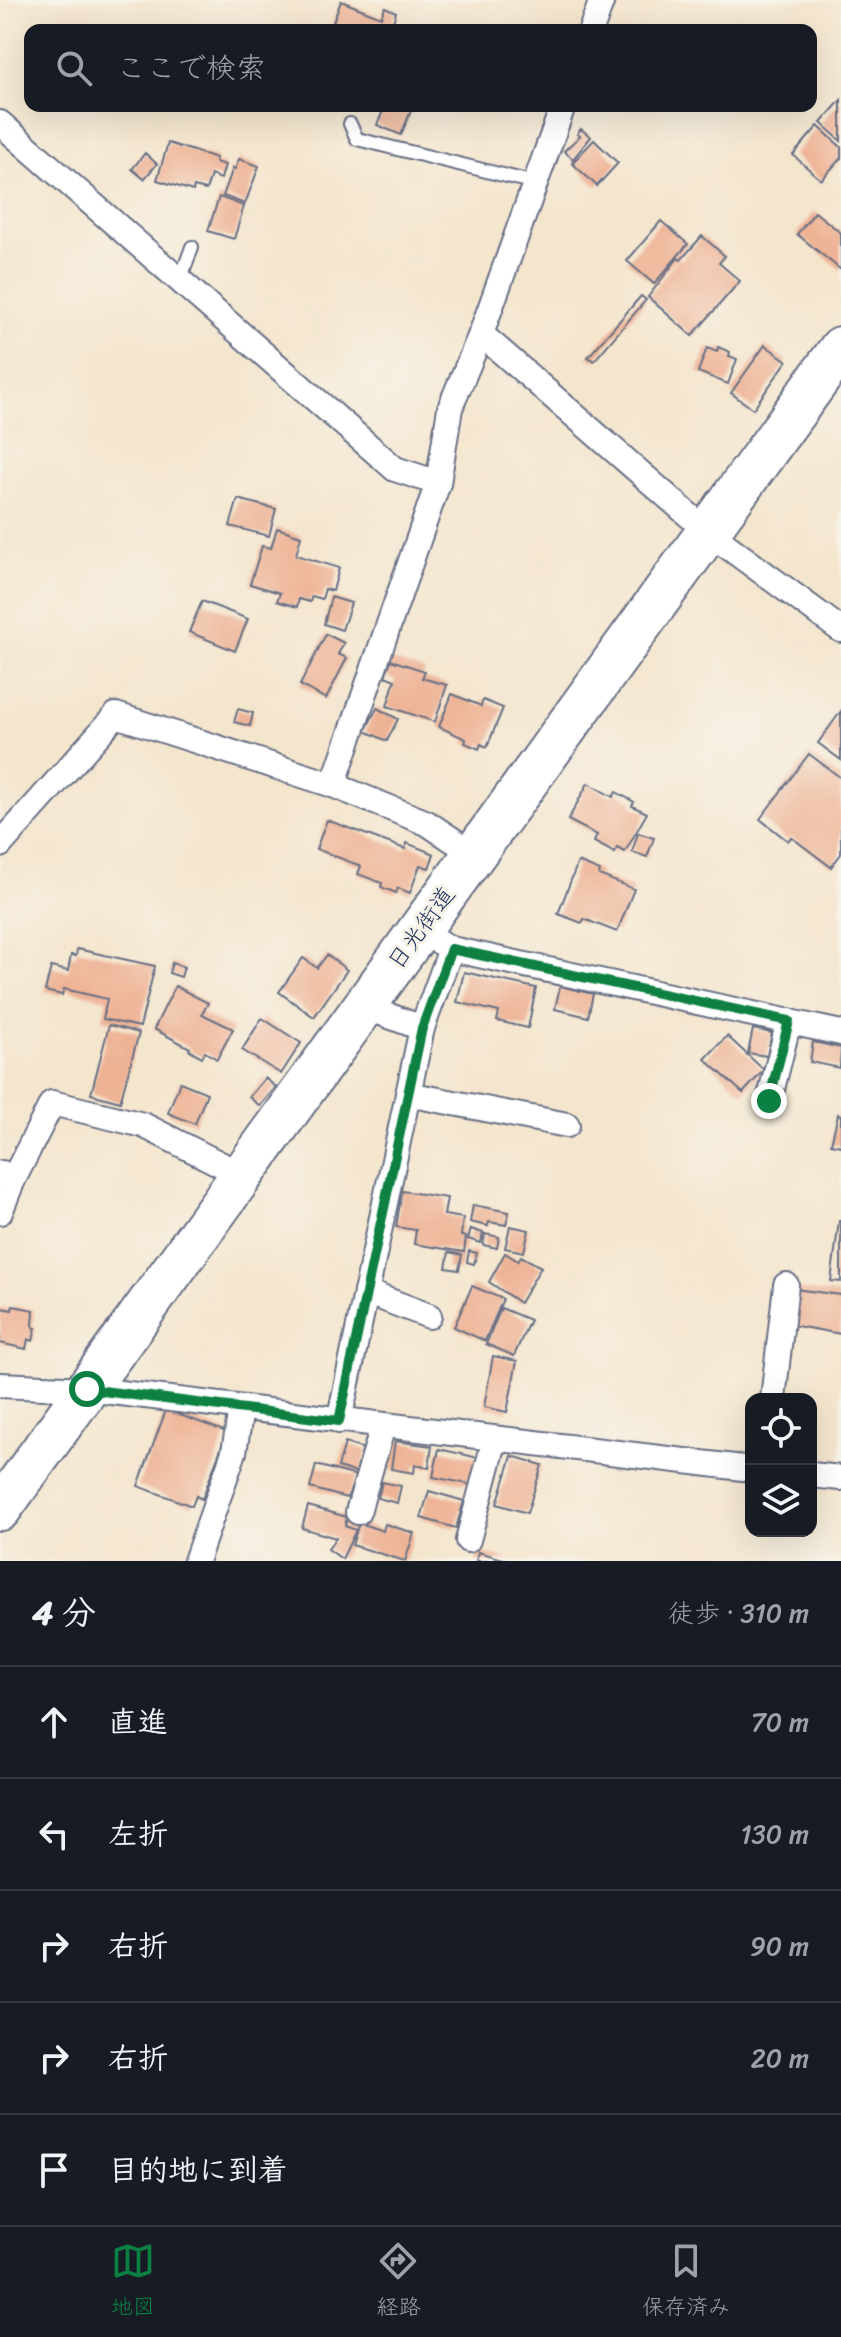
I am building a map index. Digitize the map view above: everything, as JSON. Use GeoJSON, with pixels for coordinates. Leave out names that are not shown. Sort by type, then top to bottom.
{"type":"FeatureCollection","features":[{"type":"Feature","properties":{"kind":"highway","name":"日光街道"},"geometry":{"type":"LineString","coordinates":[[0,1509],[365,1007],[435,939],[474,854],[841,348]]}},
{"type":"Feature","properties":{"kind":"street"},"geometry":{"type":"LineString","coordinates":[[593,24],[602,0]]}},
{"type":"Feature","properties":{"kind":"street"},"geometry":{"type":"LineString","coordinates":[[333,785],[438,483],[450,408],[481,334],[561,112]]}},
{"type":"Feature","properties":{"kind":"street"},"geometry":{"type":"LineString","coordinates":[[0,123],[395,469],[438,483]]}},
{"type":"Feature","properties":{"kind":"street"},"geometry":{"type":"LineString","coordinates":[[481,334],[708,532],[841,630]]}},
{"type":"Feature","properties":{"kind":"street"},"geometry":{"type":"LineString","coordinates":[[0,845],[116,715],[333,785],[427,823],[474,854]]}},
{"type":"Feature","properties":{"kind":"street"},"geometry":{"type":"LineString","coordinates":[[339,1421],[422,1028],[435,939],[841,1033]]}},
{"type":"Feature","properties":{"kind":"street"},"geometry":{"type":"LineString","coordinates":[[365,1007],[422,1028]]}},
{"type":"Feature","properties":{"kind":"street"},"geometry":{"type":"LineString","coordinates":[[769,1101],[789,1021]]}},
{"type":"Feature","properties":{"kind":"street"},"geometry":{"type":"LineString","coordinates":[[408,1094],[567,1125]]}},
{"type":"Feature","properties":{"kind":"street"},"geometry":{"type":"LineString","coordinates":[[0,1212],[6,1177],[52,1103],[143,1125],[242,1175]]}},
{"type":"Feature","properties":{"kind":"street"},"geometry":{"type":"LineString","coordinates":[[774,1393],[786,1285]]}},
{"type":"Feature","properties":{"kind":"street"},"geometry":{"type":"LineString","coordinates":[[366,1292],[429,1316]]}},
{"type":"Feature","properties":{"kind":"street"},"geometry":{"type":"LineString","coordinates":[[0,1385],[87,1389],[745,1468]]}},
{"type":"Feature","properties":{"kind":"street"},"geometry":{"type":"LineString","coordinates":[[196,1561],[234,1452],[241,1409]]}},
{"type":"Feature","properties":{"kind":"street"},"geometry":{"type":"LineString","coordinates":[[358,1512],[383,1426]]}},
{"type":"Feature","properties":{"kind":"street"},"geometry":{"type":"LineString","coordinates":[[468,1540],[495,1439]]}},
{"type":"Feature","properties":{"kind":"street"},"geometry":{"type":"LineString","coordinates":[[817,1476],[841,1478]]}},
{"type":"Feature","properties":{"kind":"lane"},"geometry":{"type":"LineString","coordinates":[[350,124],[357,139],[535,183]]}},
{"type":"Feature","properties":{"kind":"lane"},"geometry":{"type":"LineString","coordinates":[[180,280],[192,247]]}},
{"type":"Feature","properties":{"kind":"building"},"geometry":{"type":"Polygon","coordinates":[[[341,1],[381,17],[385,7],[396,12],[393,22],[398,24],[332,24],[341,1]]]}},
{"type":"Feature","properties":{"kind":"building"},"geometry":{"type":"Polygon","coordinates":[[[841,100],[841,141],[821,123],[841,100]]]}},
{"type":"Feature","properties":{"kind":"building"},"geometry":{"type":"Polygon","coordinates":[[[382,112],[411,112],[401,135],[377,125],[382,112]]]}},
{"type":"Feature","properties":{"kind":"building"},"geometry":{"type":"Polygon","coordinates":[[[818,126],[841,147],[841,158],[821,180],[793,155],[818,126]]]}},
{"type":"Feature","properties":{"kind":"building"},"geometry":{"type":"Polygon","coordinates":[[[581,129],[591,137],[573,159],[564,151],[580,136],[577,134],[581,129]]]}},
{"type":"Feature","properties":{"kind":"building"},"geometry":{"type":"Polygon","coordinates":[[[594,140],[618,163],[597,186],[572,163],[594,140]]]}},
{"type":"Feature","properties":{"kind":"building"},"geometry":{"type":"Polygon","coordinates":[[[168,143],[216,158],[215,162],[225,165],[221,179],[211,175],[206,190],[194,187],[193,191],[157,180],[168,143]]]}},
{"type":"Feature","properties":{"kind":"building"},"geometry":{"type":"Polygon","coordinates":[[[145,153],[157,164],[144,179],[132,169],[145,153]]]}},
{"type":"Feature","properties":{"kind":"building"},"geometry":{"type":"Polygon","coordinates":[[[239,159],[259,166],[245,204],[223,196],[239,159]]]}},
{"type":"Feature","properties":{"kind":"building"},"geometry":{"type":"Polygon","coordinates":[[[219,197],[244,206],[234,239],[208,231],[219,197]]]}},
{"type":"Feature","properties":{"kind":"building"},"geometry":{"type":"Polygon","coordinates":[[[815,212],[841,233],[841,270],[797,234],[815,212]]]}},
{"type":"Feature","properties":{"kind":"building"},"geometry":{"type":"Polygon","coordinates":[[[661,221],[688,244],[654,284],[627,261],[661,221]]]}},
{"type":"Feature","properties":{"kind":"building"},"geometry":{"type":"Polygon","coordinates":[[[702,236],[725,256],[719,263],[740,281],[692,336],[648,297],[678,258],[681,260],[702,236]]]}},
{"type":"Feature","properties":{"kind":"building"},"geometry":{"type":"Polygon","coordinates":[[[641,296],[646,300],[594,361],[588,357],[641,296]]]}},
{"type":"Feature","properties":{"kind":"building"},"geometry":{"type":"Polygon","coordinates":[[[765,345],[787,361],[753,409],[731,393],[765,345]]]}},
{"type":"Feature","properties":{"kind":"building"},"geometry":{"type":"Polygon","coordinates":[[[718,347],[737,359],[728,384],[698,372],[707,348],[717,352],[718,347]]]}},
{"type":"Feature","properties":{"kind":"building"},"geometry":{"type":"Polygon","coordinates":[[[238,499],[276,509],[269,536],[230,526],[238,499]]]}},
{"type":"Feature","properties":{"kind":"building"},"geometry":{"type":"Polygon","coordinates":[[[277,528],[301,536],[296,555],[339,568],[333,591],[325,589],[322,599],[312,596],[310,602],[299,599],[297,607],[277,601],[280,593],[250,584],[262,546],[271,548],[277,528]]]}},
{"type":"Feature","properties":{"kind":"building"},"geometry":{"type":"Polygon","coordinates":[[[331,597],[351,603],[342,630],[324,624],[331,597]]]}},
{"type":"Feature","properties":{"kind":"building"},"geometry":{"type":"Polygon","coordinates":[[[202,601],[248,619],[235,651],[189,632],[202,601]]]}},
{"type":"Feature","properties":{"kind":"building"},"geometry":{"type":"Polygon","coordinates":[[[326,634],[344,643],[338,654],[347,658],[326,699],[300,685],[326,634]]]}},
{"type":"Feature","properties":{"kind":"building"},"geometry":{"type":"Polygon","coordinates":[[[391,660],[425,671],[422,678],[447,685],[435,722],[387,706],[395,680],[385,676],[391,660]]]}},
{"type":"Feature","properties":{"kind":"building"},"geometry":{"type":"Polygon","coordinates":[[[452,694],[481,706],[483,700],[503,708],[487,747],[481,744],[479,749],[465,743],[466,739],[439,727],[452,694]]]}},
{"type":"Feature","properties":{"kind":"building"},"geometry":{"type":"Polygon","coordinates":[[[377,708],[398,719],[387,741],[365,731],[377,708]]]}},
{"type":"Feature","properties":{"kind":"building"},"geometry":{"type":"Polygon","coordinates":[[[238,709],[253,713],[250,726],[234,722],[238,709]]]}},
{"type":"Feature","properties":{"kind":"building"},"geometry":{"type":"Polygon","coordinates":[[[841,711],[841,760],[818,743],[841,711]]]}},
{"type":"Feature","properties":{"kind":"building"},"geometry":{"type":"Polygon","coordinates":[[[809,754],[841,778],[841,854],[831,867],[791,837],[788,841],[760,819],[809,754]]]}},
{"type":"Feature","properties":{"kind":"building"},"geometry":{"type":"Polygon","coordinates":[[[588,783],[613,797],[616,792],[634,802],[632,806],[647,813],[625,852],[617,848],[615,853],[594,842],[597,835],[568,820],[588,783]]]}},
{"type":"Feature","properties":{"kind":"building"},"geometry":{"type":"Polygon","coordinates":[[[327,820],[405,849],[407,843],[434,854],[429,868],[420,865],[410,893],[398,888],[396,893],[381,887],[382,883],[358,874],[361,866],[316,849],[327,820]]]}},
{"type":"Feature","properties":{"kind":"building"},"geometry":{"type":"Polygon","coordinates":[[[638,833],[654,838],[647,857],[632,852],[638,833]]]}},
{"type":"Feature","properties":{"kind":"building"},"geometry":{"type":"Polygon","coordinates":[[[578,862],[600,871],[599,875],[634,889],[617,932],[584,919],[582,923],[558,914],[578,862]]]}},
{"type":"Feature","properties":{"kind":"building"},"geometry":{"type":"Polygon","coordinates":[[[77,949],[155,966],[140,1027],[103,1019],[107,999],[64,989],[62,995],[45,991],[51,967],[68,971],[71,955],[76,956],[77,949]]]}},
{"type":"Feature","properties":{"kind":"building"},"geometry":{"type":"Polygon","coordinates":[[[327,955],[347,970],[314,1017],[279,992],[303,958],[317,968],[327,955]]]}},
{"type":"Feature","properties":{"kind":"building"},"geometry":{"type":"Polygon","coordinates":[[[172,963],[184,967],[181,977],[169,973],[172,963]]]}},
{"type":"Feature","properties":{"kind":"building"},"geometry":{"type":"Polygon","coordinates":[[[464,972],[536,988],[528,1028],[497,1021],[499,1012],[457,1002],[464,972]]]}},
{"type":"Feature","properties":{"kind":"building"},"geometry":{"type":"Polygon","coordinates":[[[175,986],[208,1003],[202,1014],[233,1029],[217,1059],[205,1052],[202,1057],[154,1029],[175,986]]]}},
{"type":"Feature","properties":{"kind":"building"},"geometry":{"type":"Polygon","coordinates":[[[560,986],[593,994],[588,1017],[555,1009],[560,986]]]}},
{"type":"Feature","properties":{"kind":"building"},"geometry":{"type":"Polygon","coordinates":[[[262,1018],[301,1043],[281,1074],[242,1050],[262,1018]]]}},
{"type":"Feature","properties":{"kind":"building"},"geometry":{"type":"Polygon","coordinates":[[[109,1025],[139,1033],[120,1102],[91,1094],[109,1025]]]}},
{"type":"Feature","properties":{"kind":"building"},"geometry":{"type":"Polygon","coordinates":[[[753,1029],[772,1033],[767,1056],[748,1053],[753,1029]]]}},
{"type":"Feature","properties":{"kind":"building"},"geometry":{"type":"Polygon","coordinates":[[[727,1036],[764,1070],[743,1093],[705,1059],[727,1036]]]}},
{"type":"Feature","properties":{"kind":"building"},"geometry":{"type":"Polygon","coordinates":[[[813,1042],[841,1048],[840,1068],[810,1062],[813,1042]]]}},
{"type":"Feature","properties":{"kind":"building"},"geometry":{"type":"Polygon","coordinates":[[[265,1078],[276,1087],[260,1106],[249,1097],[265,1078]]]}},
{"type":"Feature","properties":{"kind":"building"},"geometry":{"type":"Polygon","coordinates":[[[180,1082],[207,1093],[195,1124],[168,1113],[180,1082]]]}},
{"type":"Feature","properties":{"kind":"building"},"geometry":{"type":"Polygon","coordinates":[[[838,1114],[841,1115],[841,1146],[831,1144],[838,1114]]]}},
{"type":"Feature","properties":{"kind":"building"},"geometry":{"type":"Polygon","coordinates":[[[402,1191],[447,1198],[444,1215],[463,1218],[461,1236],[466,1237],[464,1252],[414,1244],[416,1230],[396,1227],[402,1191]]]}},
{"type":"Feature","properties":{"kind":"building"},"geometry":{"type":"Polygon","coordinates":[[[473,1205],[509,1212],[506,1225],[489,1222],[488,1226],[470,1222],[473,1205]]]}},
{"type":"Feature","properties":{"kind":"building"},"geometry":{"type":"Polygon","coordinates":[[[841,1221],[841,1282],[831,1281],[841,1221]]]}},
{"type":"Feature","properties":{"kind":"building"},"geometry":{"type":"Polygon","coordinates":[[[510,1226],[529,1230],[524,1252],[505,1248],[510,1226]]]}},
{"type":"Feature","properties":{"kind":"building"},"geometry":{"type":"Polygon","coordinates":[[[471,1229],[483,1233],[481,1243],[468,1239],[471,1229]]]}},
{"type":"Feature","properties":{"kind":"building"},"geometry":{"type":"Polygon","coordinates":[[[485,1234],[499,1237],[497,1248],[483,1245],[485,1234]]]}},
{"type":"Feature","properties":{"kind":"building"},"geometry":{"type":"Polygon","coordinates":[[[469,1251],[477,1253],[474,1264],[467,1262],[469,1251]]]}},
{"type":"Feature","properties":{"kind":"building"},"geometry":{"type":"Polygon","coordinates":[[[449,1252],[462,1255],[459,1270],[446,1268],[449,1252]]]}},
{"type":"Feature","properties":{"kind":"building"},"geometry":{"type":"Polygon","coordinates":[[[505,1253],[518,1261],[521,1256],[541,1267],[520,1303],[489,1282],[505,1253]]]}},
{"type":"Feature","properties":{"kind":"building"},"geometry":{"type":"Polygon","coordinates":[[[472,1286],[503,1299],[485,1341],[454,1327],[472,1286]]]}},
{"type":"Feature","properties":{"kind":"building"},"geometry":{"type":"Polygon","coordinates":[[[794,1289],[841,1295],[841,1334],[791,1325],[794,1289]]]}},
{"type":"Feature","properties":{"kind":"building"},"geometry":{"type":"Polygon","coordinates":[[[13,1306],[34,1310],[33,1327],[36,1328],[33,1341],[28,1339],[26,1349],[0,1343],[0,1310],[12,1310],[13,1306]]]}},
{"type":"Feature","properties":{"kind":"building"},"geometry":{"type":"Polygon","coordinates":[[[501,1308],[530,1320],[514,1356],[486,1344],[501,1308]]]}},
{"type":"Feature","properties":{"kind":"building"},"geometry":{"type":"Polygon","coordinates":[[[493,1356],[517,1361],[507,1412],[484,1407],[493,1356]]]}},
{"type":"Feature","properties":{"kind":"building"},"geometry":{"type":"Polygon","coordinates":[[[166,1410],[227,1432],[202,1499],[196,1496],[192,1506],[138,1486],[166,1410]]]}},
{"type":"Feature","properties":{"kind":"building"},"geometry":{"type":"Polygon","coordinates":[[[395,1441],[432,1446],[429,1468],[415,1465],[414,1473],[391,1469],[395,1441]]]}},
{"type":"Feature","properties":{"kind":"building"},"geometry":{"type":"Polygon","coordinates":[[[345,1443],[367,1450],[360,1474],[338,1467],[345,1443]]]}},
{"type":"Feature","properties":{"kind":"building"},"geometry":{"type":"Polygon","coordinates":[[[439,1449],[479,1458],[474,1485],[433,1477],[439,1449]]]}},
{"type":"Feature","properties":{"kind":"building"},"geometry":{"type":"Polygon","coordinates":[[[512,1456],[542,1465],[527,1513],[497,1504],[512,1456]]]}},
{"type":"Feature","properties":{"kind":"building"},"geometry":{"type":"Polygon","coordinates":[[[316,1465],[357,1476],[347,1498],[310,1488],[316,1465]]]}},
{"type":"Feature","properties":{"kind":"building"},"geometry":{"type":"Polygon","coordinates":[[[382,1482],[401,1486],[397,1503],[378,1498],[382,1482]]]}},
{"type":"Feature","properties":{"kind":"building"},"geometry":{"type":"Polygon","coordinates":[[[429,1491],[464,1501],[456,1528],[421,1518],[429,1491]]]}},
{"type":"Feature","properties":{"kind":"building"},"geometry":{"type":"Polygon","coordinates":[[[308,1506],[347,1517],[345,1526],[356,1530],[342,1559],[328,1549],[336,1538],[302,1528],[308,1506]]]}},
{"type":"Feature","properties":{"kind":"building"},"geometry":{"type":"Polygon","coordinates":[[[359,1523],[383,1531],[385,1524],[414,1533],[405,1561],[352,1545],[359,1523]]]}},
{"type":"Feature","properties":{"kind":"building"},"geometry":{"type":"Polygon","coordinates":[[[478,1552],[507,1560],[507,1561],[476,1561],[478,1552]]]}},
{"type":"Feature","properties":{"kind":"route"},"geometry":{"type":"LineString","coordinates":[[87,1389],[339,1421],[422,1028],[451,949],[789,1021],[769,1101]]}}]}
